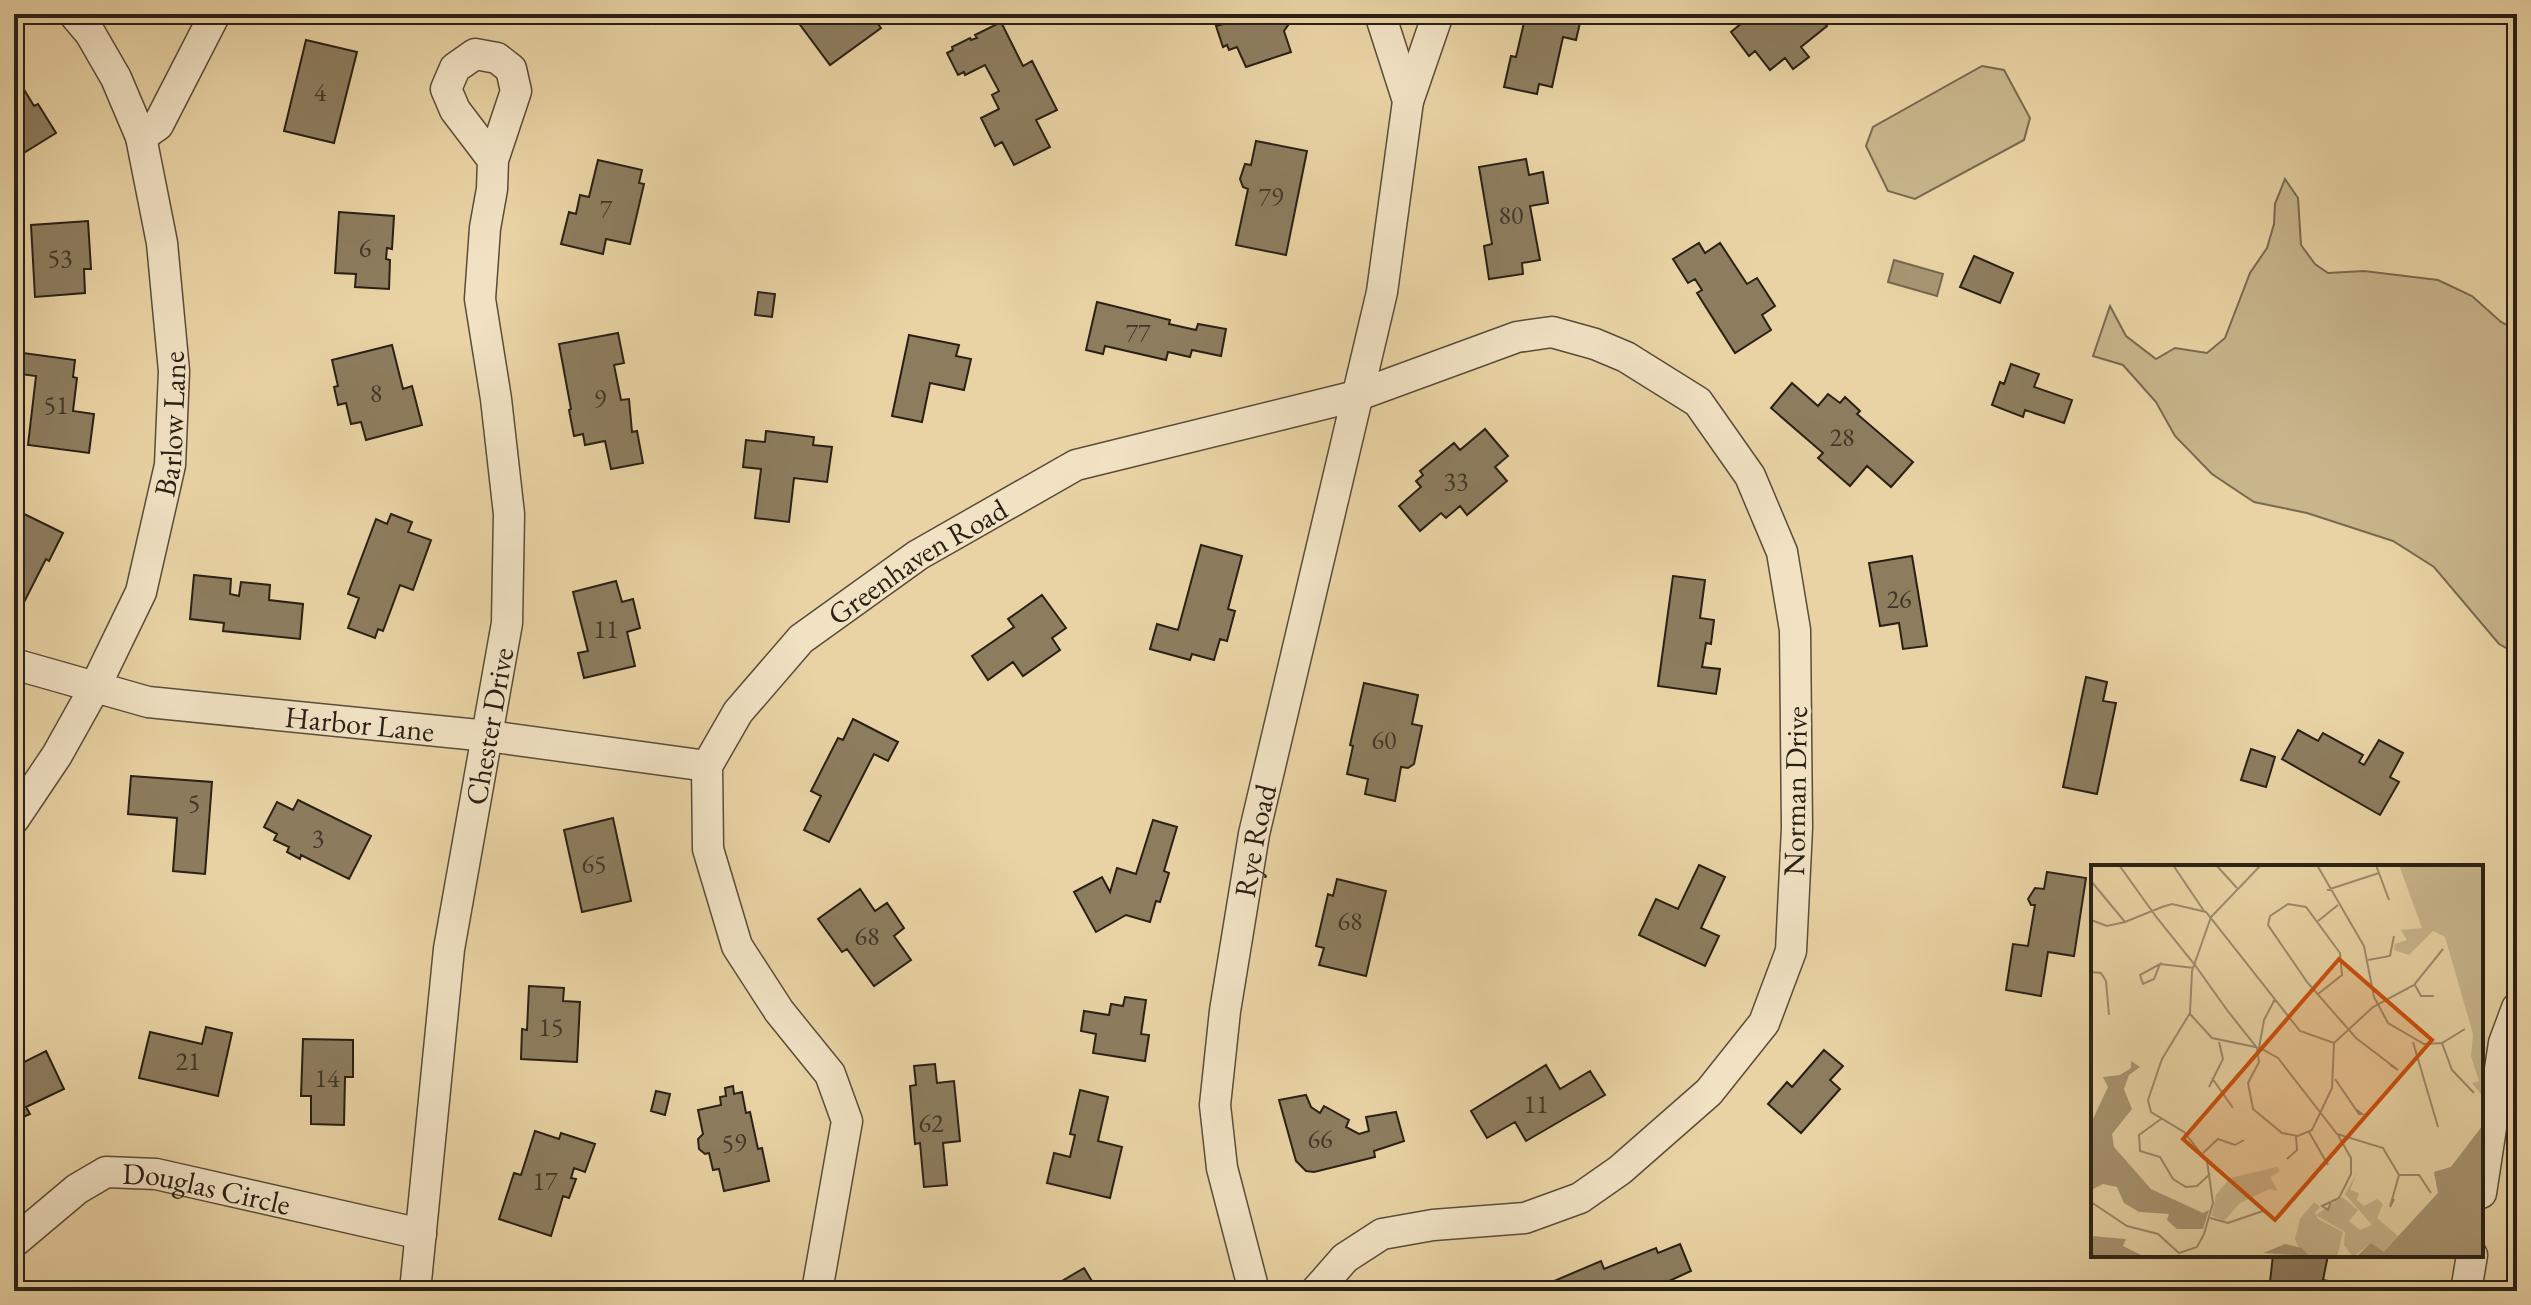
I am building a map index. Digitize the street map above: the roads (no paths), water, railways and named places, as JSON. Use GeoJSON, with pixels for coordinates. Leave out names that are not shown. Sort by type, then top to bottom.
{"type":"FeatureCollection","features":[{"type":"Feature","properties":{"kind":"street","name":"Barlow Lane"},"geometry":{"type":"LineString","coordinates":[[14,819],[57,755],[95,687],[141,592],[170,465],[173,357],[162,243],[141,137],[116,78],[90,33],[74,14]]}},
{"type":"Feature","properties":{"kind":"street"},"geometry":{"type":"LineString","coordinates":[[141,137],[158,125],[215,14]]}},
{"type":"Feature","properties":{"kind":"street"},"geometry":{"type":"LineString","coordinates":[[1380,14],[1408,101]]}},
{"type":"Feature","properties":{"kind":"street"},"geometry":{"type":"LineString","coordinates":[[1356,396],[1382,292],[1408,101],[1438,14]]}},
{"type":"Feature","properties":{"kind":"street","name":"Chester Drive"},"geometry":{"type":"LineString","coordinates":[[415,1291],[449,949],[507,623],[509,514],[496,399],[480,299],[493,160]]}},
{"type":"Feature","properties":{"kind":"street","name":"Norman Drive"},"geometry":{"type":"LineString","coordinates":[[1316,1291],[1345,1258],[1382,1234],[1433,1225],[1525,1218],[1580,1198],[1620,1170],[1709,1092],[1764,1023],[1791,951],[1796,844],[1795,630],[1782,552],[1750,476],[1698,402],[1626,357],[1552,332],[1517,337],[1356,396]]}},
{"type":"Feature","properties":{"kind":"street","name":"Greenhaven Road"},"geometry":{"type":"LineString","coordinates":[[707,766],[738,712],[801,639],[942,541],[1076,465],[1356,396]]}},
{"type":"Feature","properties":{"kind":"street","name":"Rye Road"},"geometry":{"type":"LineString","coordinates":[[1254,1291],[1222,1168],[1215,1105],[1225,1011],[1254,834],[1356,396]]}},
{"type":"Feature","properties":{"kind":"street","name":"Harbor Lane"},"geometry":{"type":"LineString","coordinates":[[14,664],[148,702],[488,736],[707,766]]}},
{"type":"Feature","properties":{"kind":"street"},"geometry":{"type":"LineString","coordinates":[[707,766],[708,849],[737,946],[779,1011],[830,1074],[847,1121],[817,1291]]}},
{"type":"Feature","properties":{"kind":"street"},"geometry":{"type":"LineString","coordinates":[[2483,1166],[2492,1042],[2517,1008]]}},
{"type":"Feature","properties":{"kind":"street","name":"Douglas Circle"},"geometry":{"type":"LineString","coordinates":[[14,1242],[77,1189],[106,1172],[156,1174],[421,1234]]}},
{"type":"Feature","properties":{"kind":"street"},"geometry":{"type":"LineString","coordinates":[[2466,1291],[2472,1257]]}}]}
